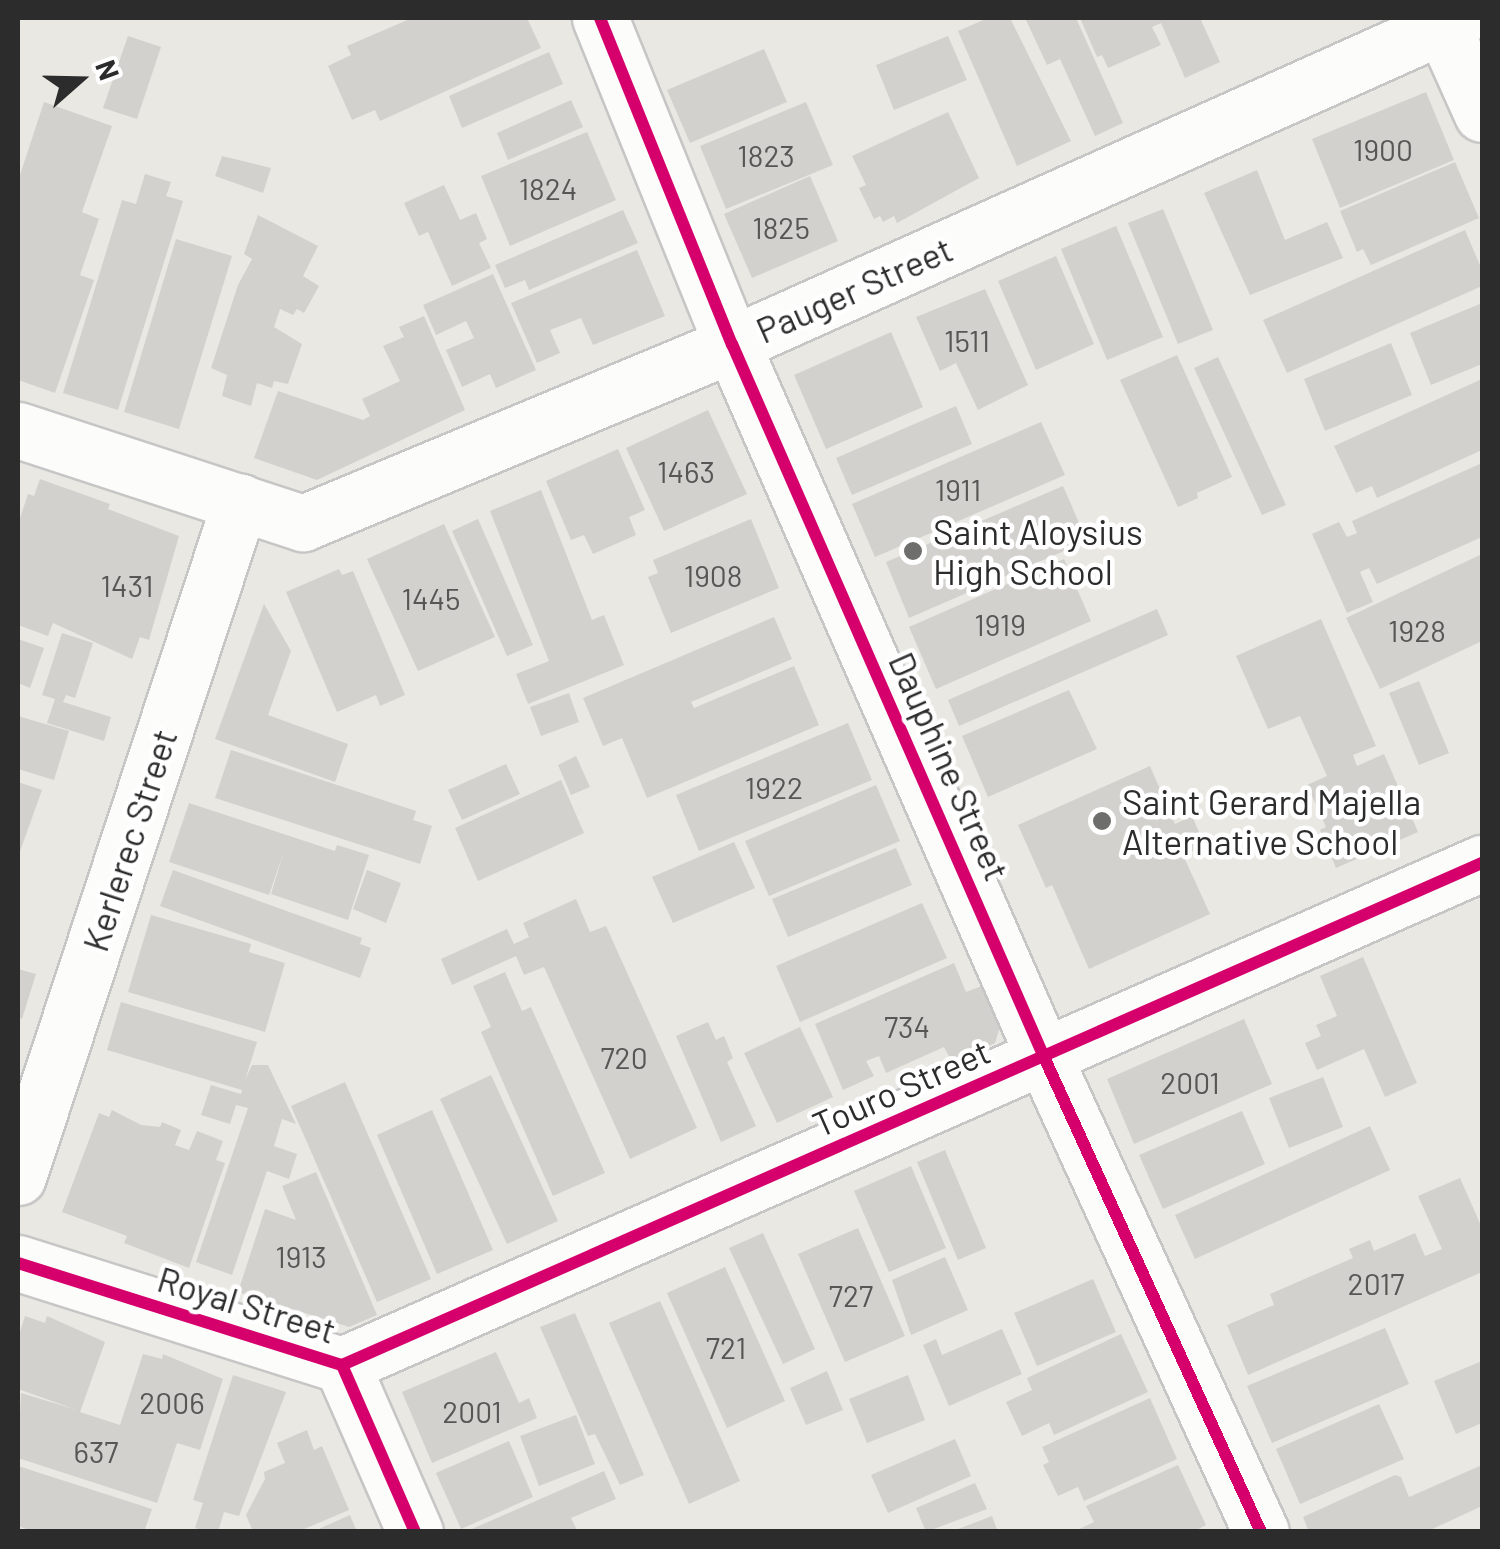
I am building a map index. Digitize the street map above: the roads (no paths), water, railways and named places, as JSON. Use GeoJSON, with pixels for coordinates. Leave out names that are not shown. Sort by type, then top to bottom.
{"type":"FeatureCollection","features":[{"type":"Feature","properties":{"kind":"street","name":"Dauphine Street"},"geometry":{"type":"LineString","coordinates":[[600,18],[732,344],[1044,1058],[1262,1532]]}},
{"type":"Feature","properties":{"kind":"street","name":"Pauger Street"},"geometry":{"type":"LineString","coordinates":[[18,430],[303,523],[732,344],[1447,20]]}},
{"type":"Feature","properties":{"kind":"street"},"geometry":{"type":"LineString","coordinates":[[1447,20],[1482,114]]}},
{"type":"Feature","properties":{"kind":"street","name":"Kerlerec Street"},"geometry":{"type":"LineString","coordinates":[[18,1177],[240,502]]}},
{"type":"Feature","properties":{"kind":"street","name":"Touro Street"},"geometry":{"type":"LineString","coordinates":[[342,1365],[1482,863]]}},
{"type":"Feature","properties":{"kind":"street","name":"Royal Street"},"geometry":{"type":"LineString","coordinates":[[18,1264],[342,1365],[415,1532]]}},
{"type":"Feature","properties":{"kind":"place","name":"Saint Aloysius High School"},"geometry":{"type":"Point","coordinates":[913,551]}},
{"type":"Feature","properties":{"kind":"place","name":"Saint Gerard Majella Alternative School"},"geometry":{"type":"Point","coordinates":[1102,821]}}]}
